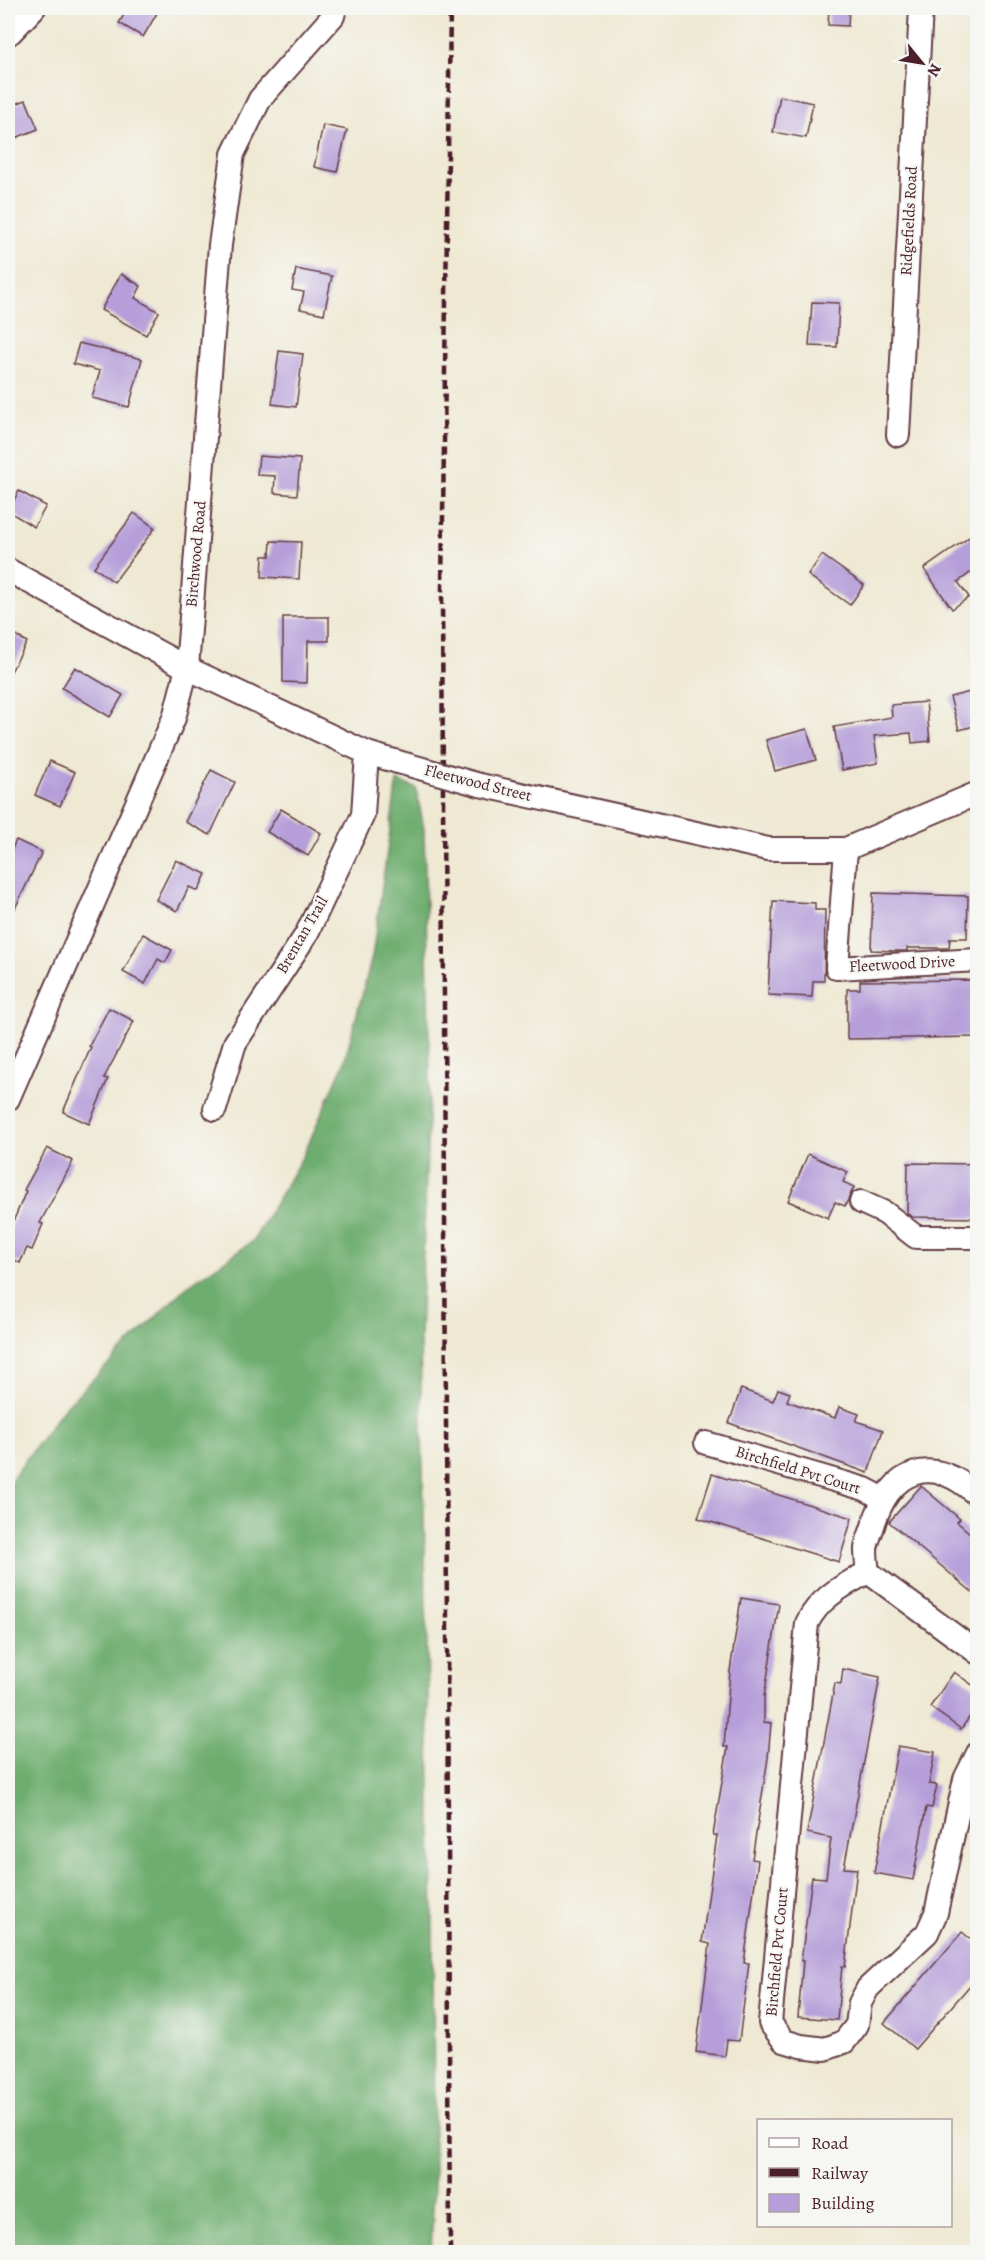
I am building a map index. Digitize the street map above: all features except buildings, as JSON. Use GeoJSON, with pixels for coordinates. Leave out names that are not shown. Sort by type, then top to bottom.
{"type":"FeatureCollection","features":[{"type":"Feature","properties":{"kind":"street"},"geometry":{"type":"LineString","coordinates":[[8,34],[34,8]]}},
{"type":"Feature","properties":{"kind":"street","name":"Birchwood Road"},"geometry":{"type":"LineString","coordinates":[[8,1099],[174,718],[187,668],[220,245],[233,154],[260,99],[333,16],[335,8]]}},
{"type":"Feature","properties":{"kind":"street","name":"Ridgefields Road"},"geometry":{"type":"LineString","coordinates":[[898,435],[921,8]]}},
{"type":"Feature","properties":{"kind":"street","name":"Fleetwood Street"},"geometry":{"type":"LineString","coordinates":[[8,570],[187,668],[367,753],[480,785],[768,849],[846,849],[978,793]]}},
{"type":"Feature","properties":{"kind":"street","name":"Brentan Trail"},"geometry":{"type":"LineString","coordinates":[[215,1109],[235,1043],[306,935],[363,815],[367,753]]}},
{"type":"Feature","properties":{"kind":"street","name":"Fleetwood Drive"},"geometry":{"type":"LineString","coordinates":[[846,849],[837,968],[978,960]]}},
{"type":"Feature","properties":{"kind":"street"},"geometry":{"type":"LineString","coordinates":[[861,1202],[885,1213],[916,1237],[978,1237]]}},
{"type":"Feature","properties":{"kind":"street","name":"Birchfield Pvt Court"},"geometry":{"type":"LineString","coordinates":[[706,1443],[865,1490],[885,1499]]}},
{"type":"Feature","properties":{"kind":"street"},"geometry":{"type":"LineString","coordinates":[[978,1496],[962,1481],[932,1470],[917,1472],[894,1486],[885,1499],[875,1518],[866,1550],[868,1572],[978,1653]]}},
{"type":"Feature","properties":{"kind":"street","name":"Birchfield Pvt Court"},"geometry":{"type":"LineString","coordinates":[[868,1572],[828,1595],[814,1609],[807,1623],[770,2023],[784,2041],[825,2049],[844,2042],[857,2025],[860,2003],[868,1988],[927,1933],[936,1913],[965,1779],[978,1753]]}},
{"type":"Feature","properties":{"kind":"green space"},"geometry":{"type":"Polygon","coordinates":[[[397,781],[416,788],[424,829],[430,1070],[420,1338],[433,1913],[434,2187],[431,2252],[8,2252],[8,1489],[13,1477],[64,1408],[186,1287],[253,1241],[303,1156],[344,1063],[372,957],[397,781]]]}},
{"type":"Feature","properties":{"kind":"railway"},"geometry":{"type":"LineString","coordinates":[[450,8],[442,588],[450,2252]]}}]}
